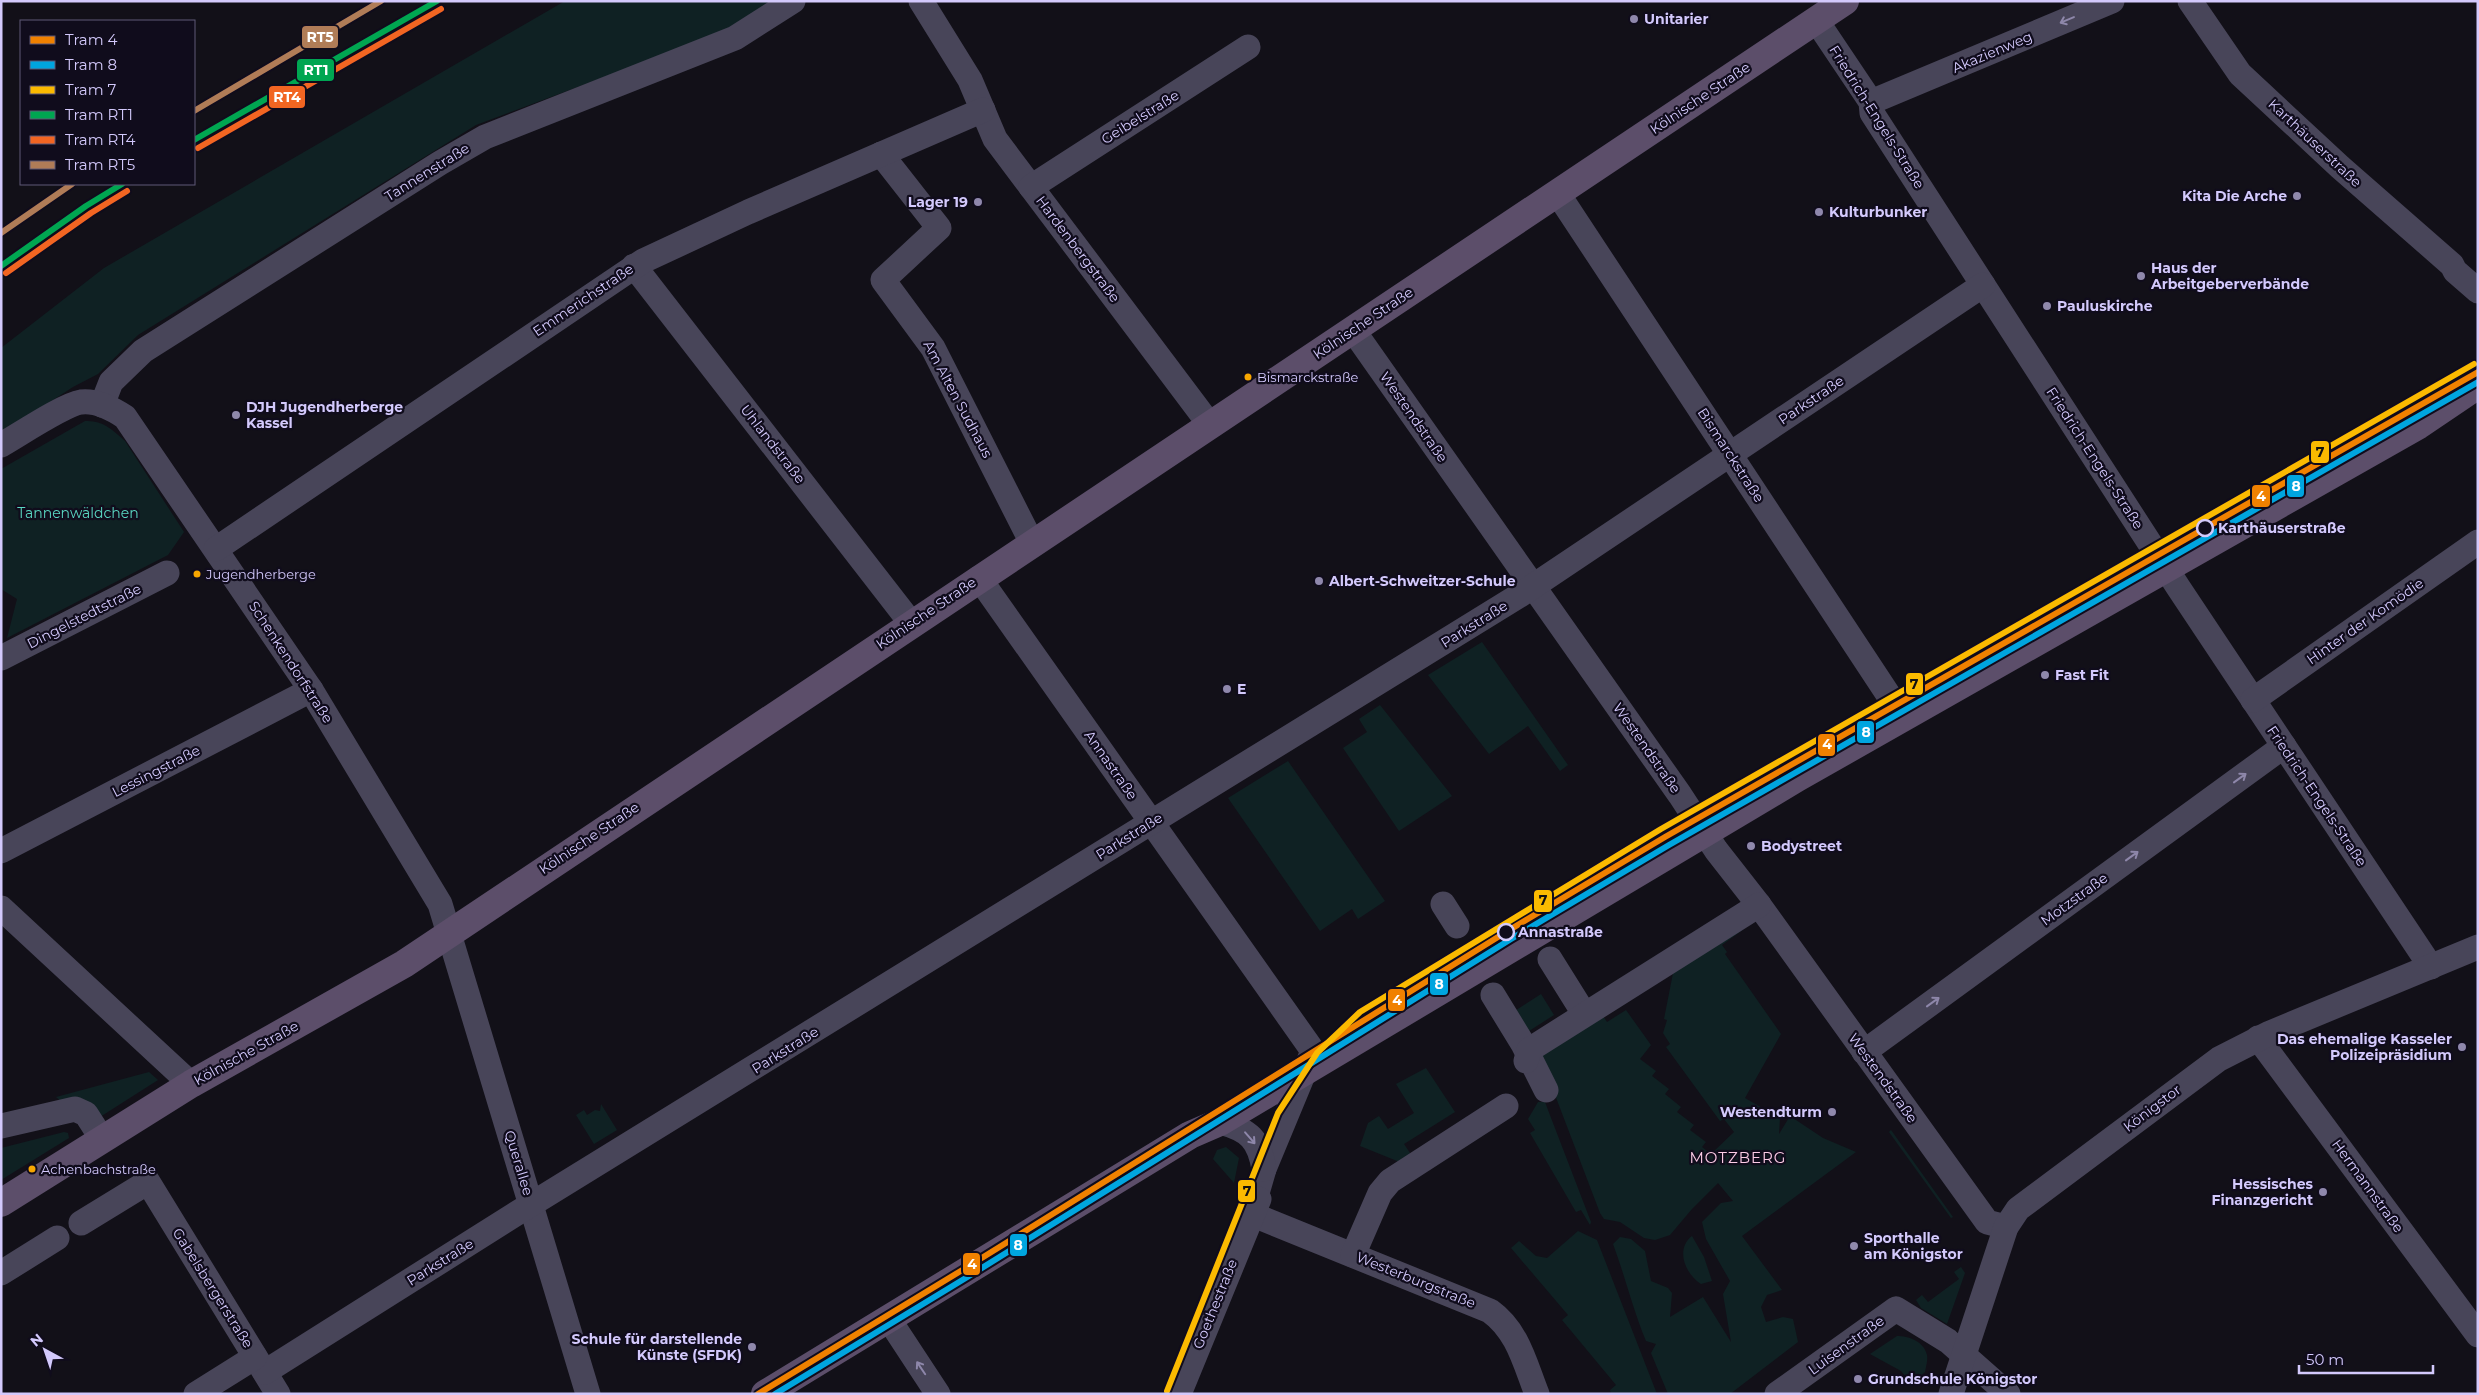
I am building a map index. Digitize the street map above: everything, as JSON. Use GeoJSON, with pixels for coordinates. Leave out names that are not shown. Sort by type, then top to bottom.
{"type":"FeatureCollection","features":[{"type":"Feature","properties":{"kind":"main road","name":"Kölnische Straße"},"geometry":{"type":"LineString","coordinates":[[1,1203],[191,1084],[404,964],[911,623],[1558,194],[1833,7]]}},
{"type":"Feature","properties":{"kind":"main road"},"geometry":{"type":"LineString","coordinates":[[1190,1135],[1215,1113],[1323,1053],[1700,826],[2162,561],[2478,371]]}},
{"type":"Feature","properties":{"kind":"main road"},"geometry":{"type":"LineString","coordinates":[[2162,561],[2419,425],[2478,385]]}},
{"type":"Feature","properties":{"kind":"main road"},"geometry":{"type":"LineString","coordinates":[[765,1394],[1190,1135],[1220,1122],[1323,1053]]}},
{"type":"Feature","properties":{"kind":"street","name":"Tannenstraße"},"geometry":{"type":"LineString","coordinates":[[92,404],[111,382],[143,351],[440,163],[485,137],[735,38],[793,1]]}},
{"type":"Feature","properties":{"kind":"street","name":"Hardenbergstraße"},"geometry":{"type":"LineString","coordinates":[[921,1],[965,62],[995,140],[1210,424]]}},
{"type":"Feature","properties":{"kind":"street","name":"Akazienweg"},"geometry":{"type":"LineString","coordinates":[[1871,102],[2112,1]]}},
{"type":"Feature","properties":{"kind":"street","name":"Karthäuserstraße"},"geometry":{"type":"LineString","coordinates":[[2190,1],[2240,74],[2340,167],[2452,265],[2455,271],[2477,281]]}},
{"type":"Feature","properties":{"kind":"street","name":"Friedrich-Engels-Straße"},"geometry":{"type":"LineString","coordinates":[[1833,7],[1871,102],[1872,114],[2253,700],[2431,967]]}},
{"type":"Feature","properties":{"kind":"street","name":"Geibelstraße"},"geometry":{"type":"LineString","coordinates":[[1031,187],[1248,47]]}},
{"type":"Feature","properties":{"kind":"street","name":"Emmerichstraße"},"geometry":{"type":"LineString","coordinates":[[216,549],[634,266],[667,248],[983,110]]}},
{"type":"Feature","properties":{"kind":"street","name":"Am Alten Sudhaus"},"geometry":{"type":"LineString","coordinates":[[880,154],[939,228],[883,280],[933,348],[1032,543]]}},
{"type":"Feature","properties":{"kind":"street","name":"Bismarckstraße"},"geometry":{"type":"LineString","coordinates":[[1558,194],[1899,711]]}},
{"type":"Feature","properties":{"kind":"street","name":"Uhlandstraße"},"geometry":{"type":"LineString","coordinates":[[634,266],[911,623]]}},
{"type":"Feature","properties":{"kind":"street","name":"Parkstraße"},"geometry":{"type":"LineString","coordinates":[[196,1394],[260,1365],[532,1206],[1534,586],[1983,285]]}},
{"type":"Feature","properties":{"kind":"street","name":"Westendstraße"},"geometry":{"type":"LineString","coordinates":[[1353,330],[1534,586],[1700,826],[1987,1222],[2006,1226]]}},
{"type":"Feature","properties":{"kind":"street"},"geometry":{"type":"LineString","coordinates":[[1,445],[54,414],[92,404]]}},
{"type":"Feature","properties":{"kind":"street","name":"Schenkendorfstraße"},"geometry":{"type":"LineString","coordinates":[[92,404],[110,408],[125,417],[136,430],[312,690],[440,904],[450,932]]}},
{"type":"Feature","properties":{"kind":"street","name":"Hinter der Komödie"},"geometry":{"type":"LineString","coordinates":[[2253,700],[2478,542]]}},
{"type":"Feature","properties":{"kind":"street","name":"Dingelstedtstraße"},"geometry":{"type":"LineString","coordinates":[[1,658],[168,573]]}},
{"type":"Feature","properties":{"kind":"street","name":"Annastraße"},"geometry":{"type":"LineString","coordinates":[[979,578],[1152,823],[1323,1053]]}},
{"type":"Feature","properties":{"kind":"street","name":"Lessingstraße"},"geometry":{"type":"LineString","coordinates":[[1,852],[312,690]]}},
{"type":"Feature","properties":{"kind":"street","name":"Motzstraße"},"geometry":{"type":"LineString","coordinates":[[1864,1052],[2284,746]]}},
{"type":"Feature","properties":{"kind":"street"},"geometry":{"type":"LineString","coordinates":[[1443,904],[1457,926]]}},
{"type":"Feature","properties":{"kind":"street"},"geometry":{"type":"LineString","coordinates":[[1522,1051],[1529,1050],[1758,905]]}},
{"type":"Feature","properties":{"kind":"street"},"geometry":{"type":"LineString","coordinates":[[1,908],[191,1084]]}},
{"type":"Feature","properties":{"kind":"street","name":"Querallee"},"geometry":{"type":"LineString","coordinates":[[450,932],[588,1394]]}},
{"type":"Feature","properties":{"kind":"street","name":"Königstor"},"geometry":{"type":"LineString","coordinates":[[1951,1394],[2006,1226],[2018,1209],[2219,1059],[2258,1038],[2478,947]]}},
{"type":"Feature","properties":{"kind":"street"},"geometry":{"type":"LineString","coordinates":[[1522,1051],[1586,1003],[1550,959]]}},
{"type":"Feature","properties":{"kind":"street"},"geometry":{"type":"LineString","coordinates":[[1493,995],[1522,1051],[1546,1090]]}},
{"type":"Feature","properties":{"kind":"street","name":"Hermannstraße"},"geometry":{"type":"LineString","coordinates":[[2258,1038],[2478,1335]]}},
{"type":"Feature","properties":{"kind":"street","name":"Goethestraße"},"geometry":{"type":"LineString","coordinates":[[1251,1214],[1264,1169],[1323,1053]]}},
{"type":"Feature","properties":{"kind":"street","name":"Goethestraße"},"geometry":{"type":"LineString","coordinates":[[1179,1394],[1251,1214],[1276,1165],[1296,1118],[1316,1084],[1323,1053]]}},
{"type":"Feature","properties":{"kind":"street"},"geometry":{"type":"LineString","coordinates":[[1353,1255],[1380,1193],[1390,1180],[1506,1106]]}},
{"type":"Feature","properties":{"kind":"street"},"geometry":{"type":"LineString","coordinates":[[1,1126],[76,1109],[86,1114],[102,1139]]}},
{"type":"Feature","properties":{"kind":"street"},"geometry":{"type":"LineString","coordinates":[[1220,1122],[1246,1132],[1262,1154],[1264,1169]]}},
{"type":"Feature","properties":{"kind":"street","name":"Gabelsbergerstraße"},"geometry":{"type":"LineString","coordinates":[[81,1223],[148,1182],[278,1394]]}},
{"type":"Feature","properties":{"kind":"street","name":"Westerburgstraße"},"geometry":{"type":"LineString","coordinates":[[1251,1214],[1481,1306],[1498,1317],[1517,1341],[1537,1394]]}},
{"type":"Feature","properties":{"kind":"street"},"geometry":{"type":"LineString","coordinates":[[1,1273],[57,1238]]}},
{"type":"Feature","properties":{"kind":"street","name":"Luisenstraße"},"geometry":{"type":"LineString","coordinates":[[1777,1394],[1896,1309],[1948,1341],[1964,1354]]}},
{"type":"Feature","properties":{"kind":"street"},"geometry":{"type":"LineString","coordinates":[[888,1318],[938,1394]]}},
{"type":"Feature","properties":{"kind":"street"},"geometry":{"type":"LineString","coordinates":[[1964,1354],[2008,1394]]}},
{"type":"Feature","properties":{"kind":"green space"},"geometry":{"type":"Polygon","coordinates":[[[565,1],[770,1],[728,31],[476,125],[138,335],[98,374],[73,387],[1,434],[1,348],[104,268],[565,1]]]}},
{"type":"Feature","properties":{"kind":"green space","name":"Tannenwäldchen"},"geometry":{"type":"Polygon","coordinates":[[[85,421],[97,422],[106,426],[125,441],[184,532],[168,555],[7,638],[17,599],[1,589],[1,469],[85,421]]]}},
{"type":"Feature","properties":{"kind":"green space"},"geometry":{"type":"Polygon","coordinates":[[[1482,642],[1568,765],[1560,771],[1528,726],[1489,754],[1428,675],[1482,642]]]}},
{"type":"Feature","properties":{"kind":"green space"},"geometry":{"type":"Polygon","coordinates":[[[1380,705],[1452,796],[1399,831],[1343,748],[1367,732],[1359,719],[1380,705]]]}},
{"type":"Feature","properties":{"kind":"green space"},"geometry":{"type":"Polygon","coordinates":[[[1288,761],[1385,901],[1358,919],[1352,909],[1320,931],[1228,798],[1288,761]]]}},
{"type":"Feature","properties":{"kind":"green space"},"geometry":{"type":"Polygon","coordinates":[[[1744,929],[1722,945],[1727,952],[1725,954],[1781,1034],[1745,1098],[1780,1118],[1779,1134],[1790,1116],[1823,1138],[1856,1152],[1742,1236],[1782,1290],[1767,1295],[1761,1307],[1766,1322],[1783,1317],[1793,1319],[1798,1342],[1730,1394],[1668,1394],[1651,1353],[1656,1344],[1646,1341],[1613,1244],[1620,1237],[1631,1239],[1645,1251],[1651,1281],[1668,1288],[1672,1293],[1670,1317],[1703,1297],[1731,1342],[1723,1294],[1730,1281],[1706,1239],[1702,1222],[1721,1203],[1733,1201],[1718,1183],[1670,1235],[1655,1240],[1644,1238],[1620,1222],[1604,1219],[1600,1213],[1539,1053],[1601,1013],[1607,1022],[1626,1010],[1651,1045],[1640,1059],[1656,1071],[1652,1076],[1669,1089],[1665,1094],[1681,1107],[1677,1112],[1694,1125],[1690,1130],[1706,1142],[1702,1147],[1711,1154],[1734,1132],[1724,1119],[1720,1121],[1666,1047],[1670,1044],[1663,1033],[1667,1020],[1664,1019],[1674,968],[1744,929]]]}},
{"type":"Feature","properties":{"kind":"green space"},"geometry":{"type":"Polygon","coordinates":[[[1541,994],[1554,1015],[1526,1033],[1513,1012],[1541,994]]]}},
{"type":"Feature","properties":{"kind":"green space"},"geometry":{"type":"Polygon","coordinates":[[[1426,1068],[1455,1112],[1404,1144],[1412,1156],[1402,1163],[1360,1146],[1368,1123],[1379,1116],[1388,1129],[1414,1113],[1396,1084],[1426,1068]]]}},
{"type":"Feature","properties":{"kind":"green space"},"geometry":{"type":"Polygon","coordinates":[[[149,1072],[158,1080],[100,1117],[63,1103],[56,1097],[149,1072]]]}},
{"type":"Feature","properties":{"kind":"green space"},"geometry":{"type":"Polygon","coordinates":[[[1538,1102],[1545,1102],[1591,1222],[1590,1225],[1581,1210],[1576,1212],[1530,1133],[1535,1130],[1528,1119],[1538,1102]]]}},
{"type":"Feature","properties":{"kind":"green space"},"geometry":{"type":"Polygon","coordinates":[[[601,1104],[617,1130],[594,1144],[576,1115],[584,1110],[587,1115],[595,1110],[600,1111],[601,1104]]]}},
{"type":"Feature","properties":{"kind":"green space"},"geometry":{"type":"Polygon","coordinates":[[[1891,1130],[1953,1217],[1951,1218],[1889,1132],[1891,1130]]]}},
{"type":"Feature","properties":{"kind":"green space"},"geometry":{"type":"Polygon","coordinates":[[[64,1132],[68,1133],[69,1138],[1,1180],[1,1148],[64,1132]]]}},
{"type":"Feature","properties":{"kind":"green space"},"geometry":{"type":"Polygon","coordinates":[[[1226,1147],[1239,1158],[1234,1183],[1213,1159],[1217,1150],[1226,1147]]]}},
{"type":"Feature","properties":{"kind":"green space"},"geometry":{"type":"Polygon","coordinates":[[[1578,1231],[1597,1240],[1657,1394],[1611,1394],[1610,1390],[1616,1385],[1562,1320],[1568,1315],[1511,1248],[1519,1241],[1536,1256],[1547,1258],[1578,1231]]]}},
{"type":"Feature","properties":{"kind":"green space"},"geometry":{"type":"Polygon","coordinates":[[[1692,1236],[1704,1257],[1712,1281],[1701,1284],[1695,1280],[1687,1268],[1683,1254],[1687,1241],[1692,1236]]]}},
{"type":"Feature","properties":{"kind":"green space"},"geometry":{"type":"Polygon","coordinates":[[[1961,1267],[1965,1273],[1947,1324],[1921,1308],[1916,1300],[1922,1295],[1928,1302],[1959,1279],[1954,1272],[1961,1267]]]}},
{"type":"Feature","properties":{"kind":"green space"},"geometry":{"type":"Polygon","coordinates":[[[1897,1336],[1915,1340],[1923,1346],[1927,1355],[1925,1372],[1914,1382],[1910,1382],[1901,1371],[1870,1354],[1897,1336]]]}},
{"type":"Feature","properties":{"kind":"tram line","name":"RT5"},"geometry":{"type":"LineString","coordinates":[[195,110],[381,1]]}},
{"type":"Feature","properties":{"kind":"tram line","name":"RT1"},"geometry":{"type":"LineString","coordinates":[[195,139],[437,1]]}},
{"type":"Feature","properties":{"kind":"tram line","name":"RT4"},"geometry":{"type":"LineString","coordinates":[[198,148],[441,9]]}},
{"type":"Feature","properties":{"kind":"tram line","name":"RT5"},"geometry":{"type":"LineString","coordinates":[[1,233],[71,185]]}},
{"type":"Feature","properties":{"kind":"tram line","name":"RT1"},"geometry":{"type":"LineString","coordinates":[[1,266],[86,206],[120,185]]}},
{"type":"Feature","properties":{"kind":"tram line","name":"RT4"},"geometry":{"type":"LineString","coordinates":[[6,273],[91,213],[127,191]]}},
{"type":"Feature","properties":{"kind":"tram line","name":"7"},"geometry":{"type":"LineString","coordinates":[[1167,1391],[1278,1113],[1317,1053],[1360,1012],[1661,829],[2474,364]]}},
{"type":"Feature","properties":{"kind":"tram line","name":"4"},"geometry":{"type":"LineString","coordinates":[[758,1394],[964,1269],[1506,932],[1665,837],[2478,372]]}},
{"type":"Feature","properties":{"kind":"tram line","name":"8"},"geometry":{"type":"LineString","coordinates":[[775,1394],[969,1276],[1511,939],[1669,845],[2478,382]]}},
{"type":"Feature","properties":{"kind":"place","name":"Unitarier"},"geometry":{"type":"Point","coordinates":[1634,19]}},
{"type":"Feature","properties":{"kind":"place","name":"Kita Die Arche"},"geometry":{"type":"Point","coordinates":[2297,196]}},
{"type":"Feature","properties":{"kind":"place","name":"Lager 19"},"geometry":{"type":"Point","coordinates":[978,202]}},
{"type":"Feature","properties":{"kind":"place","name":"Kulturbunker"},"geometry":{"type":"Point","coordinates":[1819,212]}},
{"type":"Feature","properties":{"kind":"place","name":"Haus der Arbeitgeberverbände"},"geometry":{"type":"Point","coordinates":[2141,276]}},
{"type":"Feature","properties":{"kind":"place","name":"Pauluskirche"},"geometry":{"type":"Point","coordinates":[2047,306]}},
{"type":"Feature","properties":{"kind":"place","name":"Bismarckstraße"},"geometry":{"type":"Point","coordinates":[1248,377]}},
{"type":"Feature","properties":{"kind":"place","name":"DJH Jugendherberge Kassel"},"geometry":{"type":"Point","coordinates":[236,415]}},
{"type":"Feature","properties":{"kind":"place","name":"Karthäuserstraße"},"geometry":{"type":"Point","coordinates":[2205,528]}},
{"type":"Feature","properties":{"kind":"place","name":"Jugendherberge"},"geometry":{"type":"Point","coordinates":[197,574]}},
{"type":"Feature","properties":{"kind":"place","name":"Albert-Schweitzer-Schule"},"geometry":{"type":"Point","coordinates":[1319,581]}},
{"type":"Feature","properties":{"kind":"place","name":"Fast Fit"},"geometry":{"type":"Point","coordinates":[2045,675]}},
{"type":"Feature","properties":{"kind":"place","name":"E"},"geometry":{"type":"Point","coordinates":[1227,689]}},
{"type":"Feature","properties":{"kind":"place","name":"Bodystreet"},"geometry":{"type":"Point","coordinates":[1751,846]}},
{"type":"Feature","properties":{"kind":"place","name":"Annastraße"},"geometry":{"type":"Point","coordinates":[1506,932]}},
{"type":"Feature","properties":{"kind":"place","name":"Das ehemalige Kasseler Polizeipräsidium"},"geometry":{"type":"Point","coordinates":[2462,1047]}},
{"type":"Feature","properties":{"kind":"place","name":"Westendturm"},"geometry":{"type":"Point","coordinates":[1832,1112]}},
{"type":"Feature","properties":{"kind":"place","name":"Achenbachstraße"},"geometry":{"type":"Point","coordinates":[32,1169]}},
{"type":"Feature","properties":{"kind":"place","name":"Hessisches Finanzgericht"},"geometry":{"type":"Point","coordinates":[2323,1192]}},
{"type":"Feature","properties":{"kind":"place","name":"Sporthalle am Königstor"},"geometry":{"type":"Point","coordinates":[1854,1246]}},
{"type":"Feature","properties":{"kind":"place","name":"Schule für darstellende Künste (SFDK)"},"geometry":{"type":"Point","coordinates":[752,1347]}},
{"type":"Feature","properties":{"kind":"place","name":"Grundschule Königstor"},"geometry":{"type":"Point","coordinates":[1858,1379]}},
{"type":"Feature","properties":{"kind":"district","name":"MOTZBERG"},"geometry":{"type":"Point","coordinates":[1738,1157]}}]}
